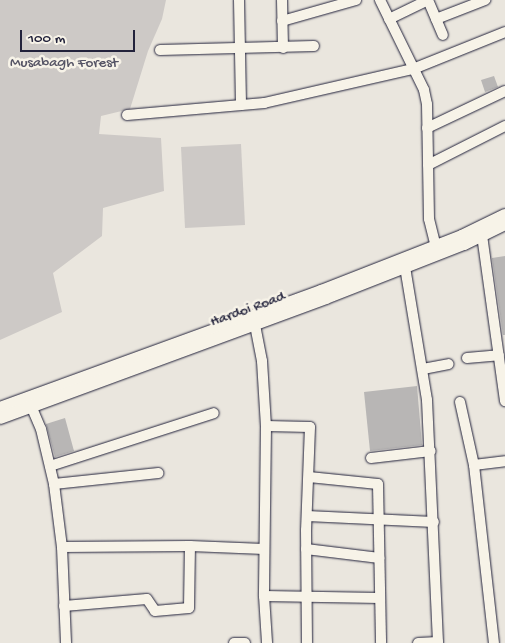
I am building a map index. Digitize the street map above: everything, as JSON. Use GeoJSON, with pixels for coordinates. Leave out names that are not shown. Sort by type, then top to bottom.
{"type":"FeatureCollection","features":[{"type":"Feature","properties":{"kind":"main road","name":"Hardoi Road"},"geometry":{"type":"LineString","coordinates":[[482,231],[505,214]]}},
{"type":"Feature","properties":{"kind":"main road","name":"Hardoi Road"},"geometry":{"type":"LineString","coordinates":[[0,408],[30,402],[255,325],[270,315],[482,231],[505,224]]}},
{"type":"Feature","properties":{"kind":"main road","name":"Hardoi Road"},"geometry":{"type":"LineString","coordinates":[[0,418],[30,402],[405,267],[437,250]]}},
{"type":"Feature","properties":{"kind":"street"},"geometry":{"type":"LineString","coordinates":[[239,0],[241,105]]}},
{"type":"Feature","properties":{"kind":"street"},"geometry":{"type":"LineString","coordinates":[[282,0],[283,48]]}},
{"type":"Feature","properties":{"kind":"street"},"geometry":{"type":"LineString","coordinates":[[282,21],[356,0]]}},
{"type":"Feature","properties":{"kind":"street"},"geometry":{"type":"LineString","coordinates":[[380,0],[424,90],[428,128],[429,220],[437,250]]}},
{"type":"Feature","properties":{"kind":"street"},"geometry":{"type":"LineString","coordinates":[[389,19],[428,0],[444,35]]}},
{"type":"Feature","properties":{"kind":"street"},"geometry":{"type":"LineString","coordinates":[[436,19],[485,0]]}},
{"type":"Feature","properties":{"kind":"street"},"geometry":{"type":"LineString","coordinates":[[127,114],[264,103],[413,69],[505,32]]}},
{"type":"Feature","properties":{"kind":"street"},"geometry":{"type":"LineString","coordinates":[[160,50],[314,46]]}},
{"type":"Feature","properties":{"kind":"street"},"geometry":{"type":"LineString","coordinates":[[428,128],[505,91]]}},
{"type":"Feature","properties":{"kind":"street"},"geometry":{"type":"LineString","coordinates":[[428,165],[505,126]]}},
{"type":"Feature","properties":{"kind":"street"},"geometry":{"type":"LineString","coordinates":[[482,231],[505,401]]}},
{"type":"Feature","properties":{"kind":"street"},"geometry":{"type":"LineString","coordinates":[[405,267],[422,369],[431,452],[434,522],[438,642],[418,643]]}},
{"type":"Feature","properties":{"kind":"street"},"geometry":{"type":"LineString","coordinates":[[255,325],[262,361],[266,426],[264,596],[267,643]]}},
{"type":"Feature","properties":{"kind":"street"},"geometry":{"type":"LineString","coordinates":[[468,358],[499,355]]}},
{"type":"Feature","properties":{"kind":"street"},"geometry":{"type":"LineString","coordinates":[[422,369],[449,364]]}},
{"type":"Feature","properties":{"kind":"street"},"geometry":{"type":"LineString","coordinates":[[30,402],[54,484],[62,547],[66,643]]}},
{"type":"Feature","properties":{"kind":"street"},"geometry":{"type":"LineString","coordinates":[[460,402],[474,465],[494,643]]}},
{"type":"Feature","properties":{"kind":"street"},"geometry":{"type":"LineString","coordinates":[[50,466],[214,413]]}},
{"type":"Feature","properties":{"kind":"street"},"geometry":{"type":"LineString","coordinates":[[266,426],[310,427],[306,549],[307,643]]}},
{"type":"Feature","properties":{"kind":"street"},"geometry":{"type":"LineString","coordinates":[[371,458],[431,452]]}},
{"type":"Feature","properties":{"kind":"street"},"geometry":{"type":"LineString","coordinates":[[474,465],[505,461]]}},
{"type":"Feature","properties":{"kind":"street"},"geometry":{"type":"LineString","coordinates":[[54,484],[158,473]]}},
{"type":"Feature","properties":{"kind":"street"},"geometry":{"type":"LineString","coordinates":[[309,477],[378,484],[381,643]]}},
{"type":"Feature","properties":{"kind":"street"},"geometry":{"type":"LineString","coordinates":[[307,516],[379,521],[434,522]]}},
{"type":"Feature","properties":{"kind":"street"},"geometry":{"type":"LineString","coordinates":[[62,547],[190,546],[264,549]]}},
{"type":"Feature","properties":{"kind":"street"},"geometry":{"type":"LineString","coordinates":[[64,606],[147,599],[155,611],[189,608],[190,546]]}},
{"type":"Feature","properties":{"kind":"street"},"geometry":{"type":"LineString","coordinates":[[306,549],[380,558]]}},
{"type":"Feature","properties":{"kind":"street"},"geometry":{"type":"LineString","coordinates":[[264,596],[380,598]]}},
{"type":"Feature","properties":{"kind":"street"},"geometry":{"type":"LineString","coordinates":[[234,643],[245,643]]}},
{"type":"Feature","properties":{"kind":"green space","name":"Musabagh Forest"},"geometry":{"type":"Polygon","coordinates":[[[0,0],[166,0],[162,19],[148,51],[130,109],[101,116],[99,134],[161,138],[164,191],[103,208],[102,236],[53,273],[62,312],[0,340],[0,0]]]}},
{"type":"Feature","properties":{"kind":"green space"},"geometry":{"type":"Polygon","coordinates":[[[241,144],[245,225],[185,228],[181,147],[241,144]]]}},
{"type":"Feature","properties":{"kind":"building"},"geometry":{"type":"Polygon","coordinates":[[[494,76],[498,87],[485,92],[481,80],[494,76]]]}},
{"type":"Feature","properties":{"kind":"building"},"geometry":{"type":"Polygon","coordinates":[[[505,256],[505,335],[503,335],[492,258],[505,256]]]}},
{"type":"Feature","properties":{"kind":"building"},"geometry":{"type":"Polygon","coordinates":[[[417,386],[422,445],[370,451],[364,392],[417,386]]]}},
{"type":"Feature","properties":{"kind":"building"},"geometry":{"type":"Polygon","coordinates":[[[65,418],[74,451],[55,457],[46,424],[65,418]]]}}]}
